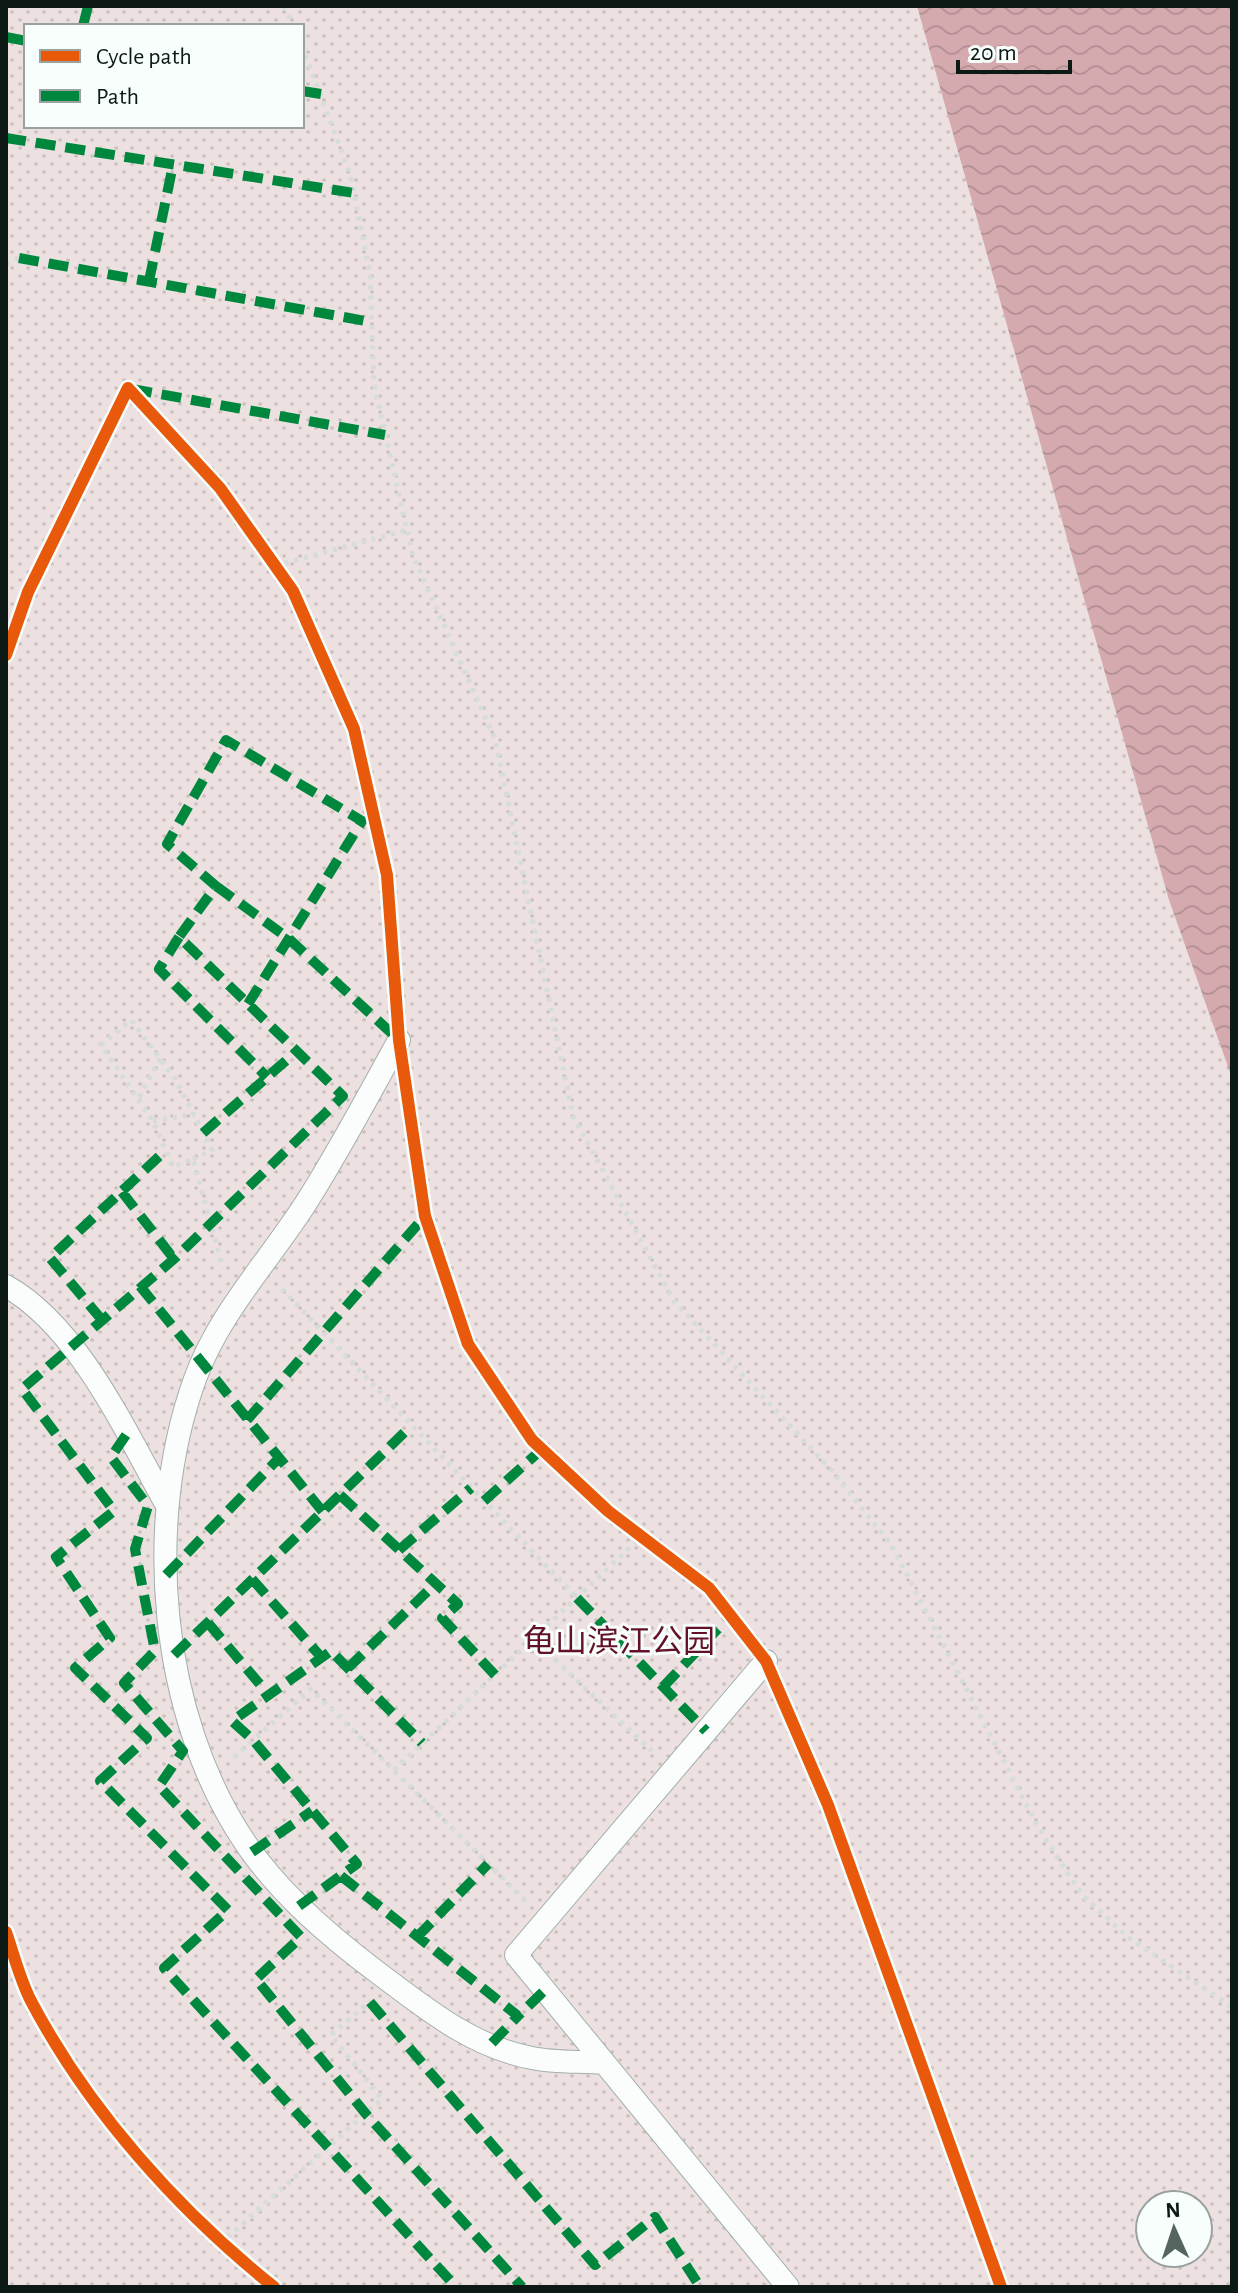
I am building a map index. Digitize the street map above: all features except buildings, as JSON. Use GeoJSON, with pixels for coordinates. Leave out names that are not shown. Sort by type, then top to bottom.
{"type":"FeatureCollection","features":[{"type":"Feature","properties":{"kind":"lane"},"geometry":{"type":"LineString","coordinates":[[399,1040],[303,1207],[229,1313],[195,1377],[175,1449],[165,1502],[165,1570],[174,1655],[210,1780],[246,1844],[293,1902],[452,2029],[531,2058],[604,2063]]}},
{"type":"Feature","properties":{"kind":"lane"},"geometry":{"type":"LineString","coordinates":[[6,1286],[27,1298],[82,1360],[165,1502]]}},
{"type":"Feature","properties":{"kind":"lane"},"geometry":{"type":"LineString","coordinates":[[766,1661],[516,1955],[788,2287]]}},
{"type":"Feature","properties":{"kind":"path"},"geometry":{"type":"LineString","coordinates":[[304,51],[350,174],[370,274],[374,384],[413,556],[495,739],[573,1116],[674,1301],[832,1471],[891,1544],[1038,1827],[1082,1895],[1128,1937],[1232,2007]]}},
{"type":"Feature","properties":{"kind":"path"},"geometry":{"type":"LineString","coordinates":[[6,264],[19,258]]}},
{"type":"Feature","properties":{"kind":"path"},"geometry":{"type":"LineString","coordinates":[[275,566],[407,530]]}},
{"type":"Feature","properties":{"kind":"path"},"geometry":{"type":"LineString","coordinates":[[266,553],[284,578]]}},
{"type":"Feature","properties":{"kind":"path"},"geometry":{"type":"LineString","coordinates":[[131,1020],[161,1057],[195,1114],[212,1150],[173,1167],[139,1097],[101,1045],[131,1020]]}},
{"type":"Feature","properties":{"kind":"path"},"geometry":{"type":"LineString","coordinates":[[139,1097],[161,1057]]}},
{"type":"Feature","properties":{"kind":"path"},"geometry":{"type":"LineString","coordinates":[[153,1121],[195,1114]]}},
{"type":"Feature","properties":{"kind":"path"},"geometry":{"type":"LineString","coordinates":[[193,1159],[221,1253],[229,1313]]}},
{"type":"Feature","properties":{"kind":"path"},"geometry":{"type":"LineString","coordinates":[[261,1267],[577,1598]]}},
{"type":"Feature","properties":{"kind":"path"},"geometry":{"type":"LineString","coordinates":[[630,1528],[653,1545]]}},
{"type":"Feature","properties":{"kind":"path"},"geometry":{"type":"LineString","coordinates":[[394,1770],[642,1536]]}},
{"type":"Feature","properties":{"kind":"path"},"geometry":{"type":"LineString","coordinates":[[533,1639],[673,1771]]}},
{"type":"Feature","properties":{"kind":"path"},"geometry":{"type":"LineString","coordinates":[[210,1780],[311,1689],[546,1920]]}},
{"type":"Feature","properties":{"kind":"path"},"geometry":{"type":"LineString","coordinates":[[220,2244],[382,2099],[331,2035],[392,1983]]}},
{"type":"Feature","properties":{"kind":"path"},"geometry":{"type":"LineString","coordinates":[[210,2233],[231,2252]]}},
{"type":"Feature","properties":{"kind":"green space","name":"龟山滨江公园"},"geometry":{"type":"Polygon","coordinates":[[[6,6],[917,6],[1169,900],[1232,1078],[1232,2287],[6,2287],[6,6]]]}},
{"type":"Feature","properties":{"kind":"water"},"geometry":{"type":"Polygon","coordinates":[[[917,6],[1232,6],[1232,1078],[1169,900],[917,6]]]}},
{"type":"Feature","properties":{"kind":"marked path"},"geometry":{"type":"LineString","coordinates":[[84,24],[88,6]]}},
{"type":"Feature","properties":{"kind":"marked path"},"geometry":{"type":"LineString","coordinates":[[6,37],[24,41]]}},
{"type":"Feature","properties":{"kind":"marked path"},"geometry":{"type":"LineString","coordinates":[[304,91],[321,94]]}},
{"type":"Feature","properties":{"kind":"marked path"},"geometry":{"type":"LineString","coordinates":[[6,138],[354,193]]}},
{"type":"Feature","properties":{"kind":"marked path"},"geometry":{"type":"LineString","coordinates":[[149,281],[173,165]]}},
{"type":"Feature","properties":{"kind":"marked path"},"geometry":{"type":"LineString","coordinates":[[19,258],[371,322]]}},
{"type":"Feature","properties":{"kind":"marked path"},"geometry":{"type":"LineString","coordinates":[[132,389],[385,435]]}},
{"type":"Feature","properties":{"kind":"marked path"},"geometry":{"type":"LineString","coordinates":[[248,1004],[362,821],[226,740],[167,844],[216,886],[179,937],[343,1096],[174,1259],[22,1389],[114,1511],[56,1557],[110,1638],[75,1668],[147,1738],[100,1781],[228,1910],[164,1968],[456,2287]]}},
{"type":"Feature","properties":{"kind":"marked path"},"geometry":{"type":"LineString","coordinates":[[216,886],[288,938],[399,1040]]}},
{"type":"Feature","properties":{"kind":"marked path"},"geometry":{"type":"LineString","coordinates":[[179,937],[159,969],[267,1077]]}},
{"type":"Feature","properties":{"kind":"marked path"},"geometry":{"type":"LineString","coordinates":[[203,1133],[297,1051]]}},
{"type":"Feature","properties":{"kind":"marked path"},"geometry":{"type":"LineString","coordinates":[[102,1320],[50,1258],[166,1150]]}},
{"type":"Feature","properties":{"kind":"marked path"},"geometry":{"type":"LineString","coordinates":[[122,1192],[174,1259]]}},
{"type":"Feature","properties":{"kind":"marked path"},"geometry":{"type":"LineString","coordinates":[[247,1420],[425,1216]]}},
{"type":"Feature","properties":{"kind":"marked path"},"geometry":{"type":"LineString","coordinates":[[140,1286],[323,1512]]}},
{"type":"Feature","properties":{"kind":"marked path"},"geometry":{"type":"LineString","coordinates":[[174,1655],[408,1429]]}},
{"type":"Feature","properties":{"kind":"marked path"},"geometry":{"type":"LineString","coordinates":[[126,1435],[111,1457],[148,1506],[135,1549],[155,1651],[124,1683],[183,1751],[159,1786],[301,1937],[256,1979],[366,2114],[522,2287]]}},
{"type":"Feature","properties":{"kind":"marked path"},"geometry":{"type":"LineString","coordinates":[[484,1501],[542,1449]]}},
{"type":"Feature","properties":{"kind":"marked path"},"geometry":{"type":"LineString","coordinates":[[166,1575],[279,1458]]}},
{"type":"Feature","properties":{"kind":"marked path"},"geometry":{"type":"LineString","coordinates":[[399,1550],[471,1488]]}},
{"type":"Feature","properties":{"kind":"marked path"},"geometry":{"type":"LineString","coordinates":[[340,1495],[458,1604],[442,1618],[495,1675]]}},
{"type":"Feature","properties":{"kind":"marked path"},"geometry":{"type":"LineString","coordinates":[[252,1579],[322,1658]]}},
{"type":"Feature","properties":{"kind":"marked path"},"geometry":{"type":"LineString","coordinates":[[348,1668],[436,1583]]}},
{"type":"Feature","properties":{"kind":"marked path"},"geometry":{"type":"LineString","coordinates":[[577,1598],[706,1731]]}},
{"type":"Feature","properties":{"kind":"marked path"},"geometry":{"type":"LineString","coordinates":[[663,1687],[730,1616]]}},
{"type":"Feature","properties":{"kind":"marked path"},"geometry":{"type":"LineString","coordinates":[[208,1623],[269,1695]]}},
{"type":"Feature","properties":{"kind":"marked path"},"geometry":{"type":"LineString","coordinates":[[299,1906],[357,1864],[253,1740],[232,1721],[331,1651],[422,1743]]}},
{"type":"Feature","properties":{"kind":"marked path"},"geometry":{"type":"LineString","coordinates":[[252,1852],[312,1811]]}},
{"type":"Feature","properties":{"kind":"marked path"},"geometry":{"type":"LineString","coordinates":[[417,1937],[488,1864]]}},
{"type":"Feature","properties":{"kind":"marked path"},"geometry":{"type":"LineString","coordinates":[[341,1876],[518,2016],[545,1990]]}},
{"type":"Feature","properties":{"kind":"marked path"},"geometry":{"type":"LineString","coordinates":[[370,2002],[595,2265],[655,2217],[700,2287]]}},
{"type":"Feature","properties":{"kind":"marked path"},"geometry":{"type":"LineString","coordinates":[[492,2043],[518,2016]]}},
{"type":"Feature","properties":{"kind":"cycle path"},"geometry":{"type":"LineString","coordinates":[[6,655],[28,592],[128,388],[220,488],[293,591],[354,729],[387,875],[399,1040],[425,1216],[468,1344],[532,1440],[608,1511],[709,1588],[766,1661],[828,1805],[1001,2287]]}},
{"type":"Feature","properties":{"kind":"cycle path"},"geometry":{"type":"LineString","coordinates":[[6,1932],[31,2001],[54,2042],[108,2120],[170,2192],[274,2287]]}}]}
